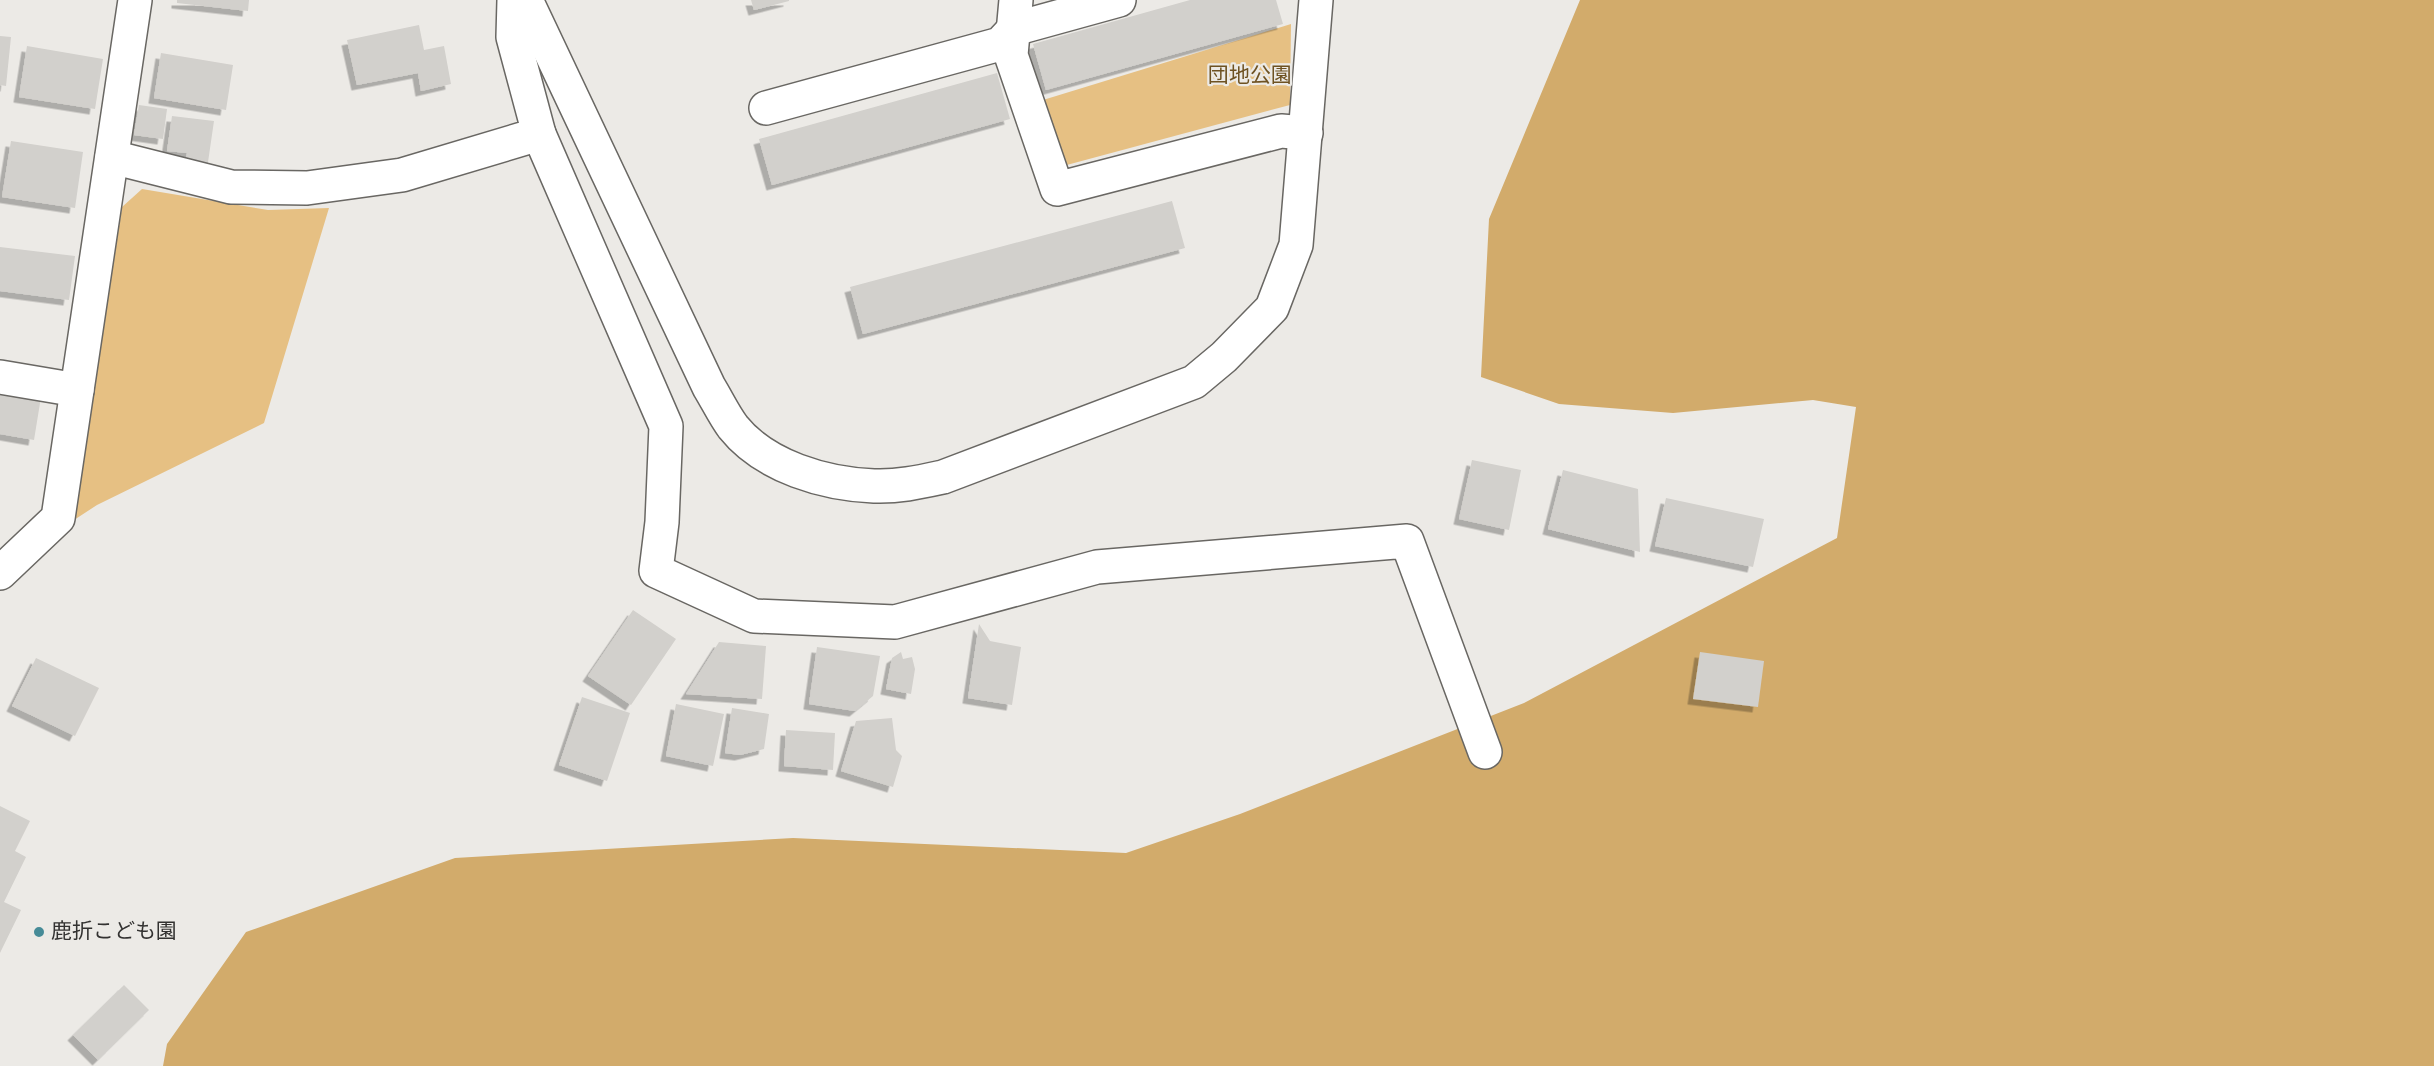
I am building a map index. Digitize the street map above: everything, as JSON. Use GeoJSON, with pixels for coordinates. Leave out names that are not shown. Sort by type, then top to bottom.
{"type":"FeatureCollection","features":[{"type":"Feature","properties":{"kind":"street"},"geometry":{"type":"LineString","coordinates":[[0,573],[58,518],[135,0]]}},
{"type":"Feature","properties":{"kind":"street"},"geometry":{"type":"LineString","coordinates":[[514,0],[513,37],[539,134],[666,426],[663,522],[656,571],[754,616],[895,622],[1097,567],[1407,541],[1485,752]]}},
{"type":"Feature","properties":{"kind":"street"},"geometry":{"type":"LineString","coordinates":[[526,0],[709,387],[734,428],[763,454],[807,474],[839,483],[876,487],[909,484],[943,477],[1194,382],[1224,357],[1272,308],[1296,245],[1316,0]]}},
{"type":"Feature","properties":{"kind":"street"},"geometry":{"type":"LineString","coordinates":[[1015,15],[1119,0]]}},
{"type":"Feature","properties":{"kind":"street"},"geometry":{"type":"LineString","coordinates":[[1015,15],[1011,55],[1057,189],[1281,131],[1306,133]]}},
{"type":"Feature","properties":{"kind":"street"},"geometry":{"type":"LineString","coordinates":[[766,108],[1000,44],[1015,15]]}},
{"type":"Feature","properties":{"kind":"street"},"geometry":{"type":"LineString","coordinates":[[112,157],[231,187],[307,188],[402,175],[539,134]]}},
{"type":"Feature","properties":{"kind":"street"},"geometry":{"type":"LineString","coordinates":[[0,377],[77,390]]}},
{"type":"Feature","properties":{"kind":"green space","name":"団地公園"},"geometry":{"type":"Polygon","coordinates":[[[1291,24],[1290,105],[1063,166],[1043,100],[1291,24]]]}},
{"type":"Feature","properties":{"kind":"green space"},"geometry":{"type":"Polygon","coordinates":[[[142,189],[268,210],[329,208],[264,423],[97,505],[74,520],[122,207],[142,189]]]}},
{"type":"Feature","properties":{"kind":"shaded area"},"geometry":{"type":"Polygon","coordinates":[[[1580,0],[2434,0],[2434,1066],[163,1066],[167,1044],[246,932],[455,858],[793,838],[1126,853],[1240,814],[1524,703],[1837,538],[1856,407],[1813,400],[1673,413],[1559,404],[1481,377],[1489,219],[1580,0]]]}},
{"type":"Feature","properties":{"kind":"building"},"geometry":{"type":"Polygon","coordinates":[[[177,0],[249,0],[248,11],[177,3],[177,0]]]}},
{"type":"Feature","properties":{"kind":"building"},"geometry":{"type":"Polygon","coordinates":[[[751,0],[789,0],[789,1],[754,10],[751,0]]]}},
{"type":"Feature","properties":{"kind":"building"},"geometry":{"type":"Polygon","coordinates":[[[1190,0],[1276,0],[1283,24],[1046,90],[1033,44],[1190,0]]]}},
{"type":"Feature","properties":{"kind":"building"},"geometry":{"type":"Polygon","coordinates":[[[419,25],[424,50],[444,46],[451,84],[421,91],[418,73],[357,85],[347,40],[419,25]]]}},
{"type":"Feature","properties":{"kind":"building"},"geometry":{"type":"Polygon","coordinates":[[[0,36],[11,37],[6,86],[0,85],[0,36]]]}},
{"type":"Feature","properties":{"kind":"building"},"geometry":{"type":"Polygon","coordinates":[[[27,46],[103,59],[95,109],[19,97],[27,46]]]}},
{"type":"Feature","properties":{"kind":"building"},"geometry":{"type":"Polygon","coordinates":[[[161,53],[233,65],[226,110],[154,98],[161,53]]]}},
{"type":"Feature","properties":{"kind":"building"},"geometry":{"type":"Polygon","coordinates":[[[997,73],[1010,119],[772,185],[759,139],[997,73]]]}},
{"type":"Feature","properties":{"kind":"building"},"geometry":{"type":"Polygon","coordinates":[[[139,105],[167,109],[163,139],[134,135],[139,105]]]}},
{"type":"Feature","properties":{"kind":"building"},"geometry":{"type":"Polygon","coordinates":[[[172,116],[214,121],[207,169],[185,165],[187,153],[167,151],[172,116]]]}},
{"type":"Feature","properties":{"kind":"building"},"geometry":{"type":"Polygon","coordinates":[[[11,141],[83,152],[75,208],[2,197],[11,141]]]}},
{"type":"Feature","properties":{"kind":"building"},"geometry":{"type":"Polygon","coordinates":[[[1172,201],[1185,248],[863,334],[850,287],[1172,201]]]}},
{"type":"Feature","properties":{"kind":"building"},"geometry":{"type":"Polygon","coordinates":[[[0,247],[75,256],[69,300],[0,291],[0,247]]]}},
{"type":"Feature","properties":{"kind":"building"},"geometry":{"type":"Polygon","coordinates":[[[0,391],[41,397],[34,440],[0,434],[0,391]]]}},
{"type":"Feature","properties":{"kind":"building"},"geometry":{"type":"Polygon","coordinates":[[[1472,460],[1521,470],[1509,530],[1459,519],[1472,460]]]}},
{"type":"Feature","properties":{"kind":"building"},"geometry":{"type":"Polygon","coordinates":[[[1563,470],[1638,489],[1640,552],[1548,529],[1563,470]]]}},
{"type":"Feature","properties":{"kind":"building"},"geometry":{"type":"Polygon","coordinates":[[[1666,498],[1764,519],[1753,567],[1655,546],[1666,498]]]}},
{"type":"Feature","properties":{"kind":"building"},"geometry":{"type":"Polygon","coordinates":[[[633,610],[676,639],[631,705],[588,676],[633,610]]]}},
{"type":"Feature","properties":{"kind":"building"},"geometry":{"type":"Polygon","coordinates":[[[979,624],[990,641],[1021,647],[1012,705],[968,698],[979,624]]]}},
{"type":"Feature","properties":{"kind":"building"},"geometry":{"type":"Polygon","coordinates":[[[719,642],[766,646],[762,699],[686,694],[719,642]]]}},
{"type":"Feature","properties":{"kind":"building"},"geometry":{"type":"Polygon","coordinates":[[[817,647],[880,656],[873,696],[855,711],[809,704],[817,647]]]}},
{"type":"Feature","properties":{"kind":"building"},"geometry":{"type":"Polygon","coordinates":[[[901,652],[903,659],[912,657],[915,669],[911,694],[886,689],[892,658],[901,652]]]}},
{"type":"Feature","properties":{"kind":"building"},"geometry":{"type":"Polygon","coordinates":[[[1700,652],[1764,661],[1758,707],[1693,699],[1700,652]]]}},
{"type":"Feature","properties":{"kind":"building"},"geometry":{"type":"Polygon","coordinates":[[[36,658],[99,688],[75,736],[12,706],[36,658]]]}},
{"type":"Feature","properties":{"kind":"building"},"geometry":{"type":"Polygon","coordinates":[[[582,697],[630,713],[607,781],[559,765],[582,697]]]}},
{"type":"Feature","properties":{"kind":"building"},"geometry":{"type":"Polygon","coordinates":[[[676,704],[724,714],[713,766],[666,756],[676,704]]]}},
{"type":"Feature","properties":{"kind":"building"},"geometry":{"type":"Polygon","coordinates":[[[732,708],[769,714],[764,749],[740,755],[725,753],[732,708]]]}},
{"type":"Feature","properties":{"kind":"building"},"geometry":{"type":"Polygon","coordinates":[[[892,718],[896,750],[902,756],[893,787],[841,771],[856,721],[892,718]]]}},
{"type":"Feature","properties":{"kind":"building"},"geometry":{"type":"Polygon","coordinates":[[[786,730],[835,733],[833,770],[784,766],[786,730]]]}},
{"type":"Feature","properties":{"kind":"building"},"geometry":{"type":"Polygon","coordinates":[[[0,806],[30,821],[15,851],[26,857],[4,902],[21,910],[0,953],[0,806]]]}},
{"type":"Feature","properties":{"kind":"building"},"geometry":{"type":"Polygon","coordinates":[[[124,985],[149,1010],[98,1060],[73,1035],[124,985]]]}},
{"type":"Feature","properties":{"kind":"place","name":"鹿折こども園"},"geometry":{"type":"Point","coordinates":[39,932]}}]}
